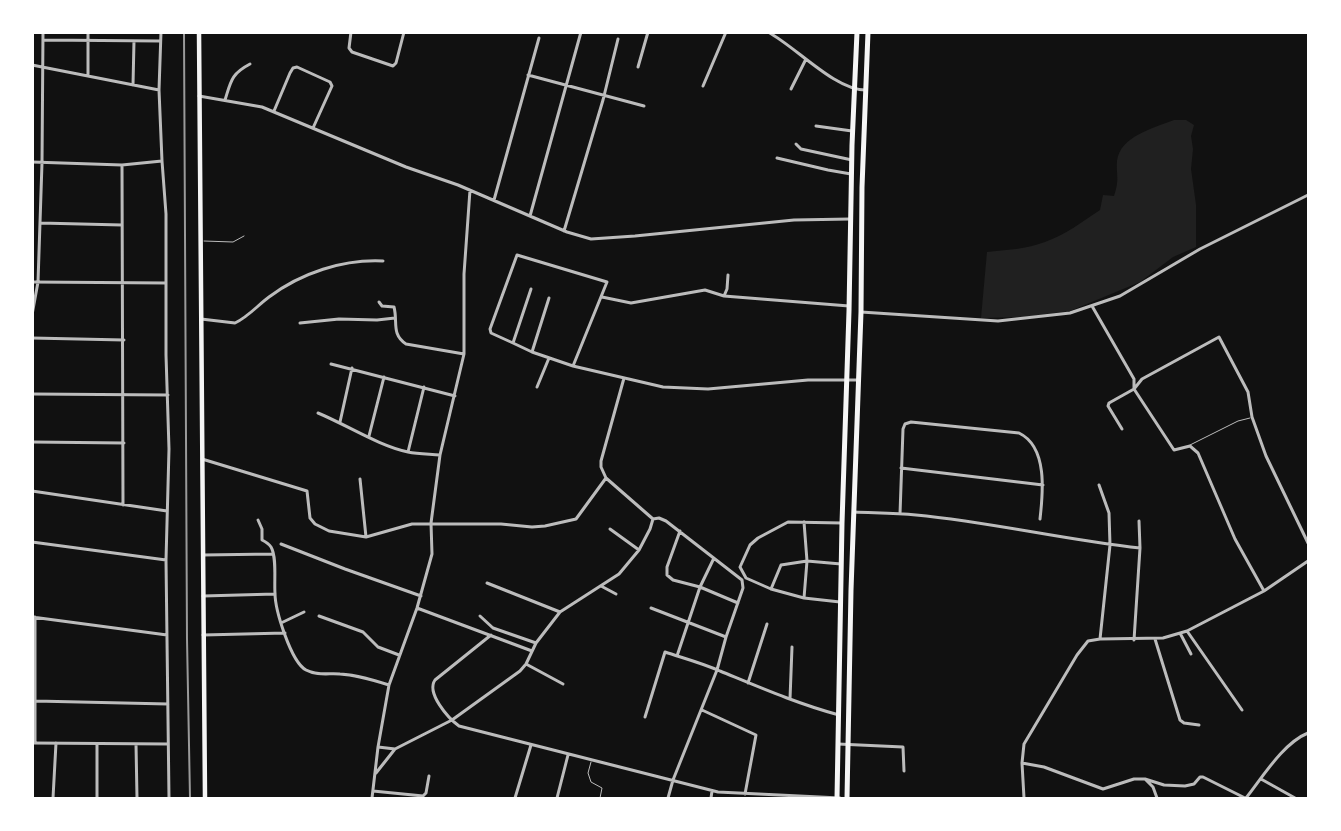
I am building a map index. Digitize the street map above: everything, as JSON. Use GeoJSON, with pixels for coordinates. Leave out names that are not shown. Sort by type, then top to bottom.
{"type":"FeatureCollection","features":[{"type":"Feature","properties":{"kind":"main road"},"geometry":{"type":"LineString","coordinates":[[199,32],[204,798]]}},
{"type":"Feature","properties":{"kind":"main road"},"geometry":{"type":"LineString","coordinates":[[838,798],[842,523],[852,145],[857,32]]}},
{"type":"Feature","properties":{"kind":"main road"},"geometry":{"type":"LineString","coordinates":[[847,798],[861,312],[862,170],[868,32]]}},
{"type":"Feature","properties":{"kind":"main road"},"geometry":{"type":"LineString","coordinates":[[852,145],[863,144]]}},
{"type":"Feature","properties":{"kind":"main road"},"geometry":{"type":"LineString","coordinates":[[852,172],[862,170]]}},
{"type":"Feature","properties":{"kind":"main road"},"geometry":{"type":"LineString","coordinates":[[851,221],[862,223]]}},
{"type":"Feature","properties":{"kind":"main road"},"geometry":{"type":"LineString","coordinates":[[849,308],[861,312]]}},
{"type":"Feature","properties":{"kind":"main road"},"geometry":{"type":"LineString","coordinates":[[844,444],[856,444]]}},
{"type":"Feature","properties":{"kind":"main road"},"geometry":{"type":"LineString","coordinates":[[843,511],[854,512]]}},
{"type":"Feature","properties":{"kind":"street"},"geometry":{"type":"LineString","coordinates":[[32,315],[38,282],[44,67],[43,32]]}},
{"type":"Feature","properties":{"kind":"street"},"geometry":{"type":"LineString","coordinates":[[88,32],[88,76]]}},
{"type":"Feature","properties":{"kind":"street"},"geometry":{"type":"LineString","coordinates":[[161,32],[159,90],[166,214],[169,449],[166,560],[169,798]]}},
{"type":"Feature","properties":{"kind":"street"},"geometry":{"type":"LineString","coordinates":[[351,32],[349,48],[352,52],[393,66],[396,63],[404,32]]}},
{"type":"Feature","properties":{"kind":"street"},"geometry":{"type":"LineString","coordinates":[[530,216],[581,32]]}},
{"type":"Feature","properties":{"kind":"street"},"geometry":{"type":"LineString","coordinates":[[638,67],[648,32]]}},
{"type":"Feature","properties":{"kind":"street"},"geometry":{"type":"LineString","coordinates":[[703,86],[726,32]]}},
{"type":"Feature","properties":{"kind":"street"},"geometry":{"type":"LineString","coordinates":[[768,32],[782,40],[825,73],[855,90],[865,90]]}},
{"type":"Feature","properties":{"kind":"street"},"geometry":{"type":"LineString","coordinates":[[494,200],[539,38]]}},
{"type":"Feature","properties":{"kind":"street"},"geometry":{"type":"LineString","coordinates":[[564,231],[618,39]]}},
{"type":"Feature","properties":{"kind":"street"},"geometry":{"type":"LineString","coordinates":[[43,40],[160,41]]}},
{"type":"Feature","properties":{"kind":"street"},"geometry":{"type":"LineString","coordinates":[[133,85],[134,41]]}},
{"type":"Feature","properties":{"kind":"street"},"geometry":{"type":"LineString","coordinates":[[792,90],[806,59]]}},
{"type":"Feature","properties":{"kind":"street"},"geometry":{"type":"LineString","coordinates":[[225,100],[232,77],[250,64]]}},
{"type":"Feature","properties":{"kind":"street"},"geometry":{"type":"LineString","coordinates":[[32,65],[159,90]]}},
{"type":"Feature","properties":{"kind":"street"},"geometry":{"type":"LineString","coordinates":[[274,112],[290,73],[293,68],[297,67],[330,82],[332,86],[313,128]]}},
{"type":"Feature","properties":{"kind":"street"},"geometry":{"type":"LineString","coordinates":[[528,75],[644,106]]}},
{"type":"Feature","properties":{"kind":"street"},"geometry":{"type":"LineString","coordinates":[[198,96],[262,106],[406,167],[470,190],[564,231],[591,238],[635,236],[794,220],[851,221]]}},
{"type":"Feature","properties":{"kind":"street"},"geometry":{"type":"LineString","coordinates":[[816,126],[853,131]]}},
{"type":"Feature","properties":{"kind":"street"},"geometry":{"type":"LineString","coordinates":[[796,144],[801,149],[852,160]]}},
{"type":"Feature","properties":{"kind":"street"},"geometry":{"type":"LineString","coordinates":[[777,158],[828,170],[852,172]]}},
{"type":"Feature","properties":{"kind":"street"},"geometry":{"type":"LineString","coordinates":[[32,162],[122,165],[162,161]]}},
{"type":"Feature","properties":{"kind":"street"},"geometry":{"type":"LineString","coordinates":[[122,165],[123,505]]}},
{"type":"Feature","properties":{"kind":"street"},"geometry":{"type":"LineString","coordinates":[[372,798],[378,747],[389,685],[421,596],[432,554],[431,523],[440,455],[464,354],[464,274],[470,190]]}},
{"type":"Feature","properties":{"kind":"street"},"geometry":{"type":"LineString","coordinates":[[861,312],[998,321],[1070,313],[1120,296],[1200,249],[1308,195]]}},
{"type":"Feature","properties":{"kind":"street"},"geometry":{"type":"LineString","coordinates":[[40,223],[122,225]]}},
{"type":"Feature","properties":{"kind":"street"},"geometry":{"type":"LineString","coordinates":[[573,366],[607,282],[516,255],[490,331],[532,352],[573,366],[663,386],[708,388],[808,380],[858,380]]}},
{"type":"Feature","properties":{"kind":"street"},"geometry":{"type":"LineString","coordinates":[[200,319],[235,323],[272,295],[307,275],[339,265],[383,260]]}},
{"type":"Feature","properties":{"kind":"street"},"geometry":{"type":"LineString","coordinates":[[724,296],[728,289],[728,274]]}},
{"type":"Feature","properties":{"kind":"street"},"geometry":{"type":"LineString","coordinates":[[32,282],[166,283]]}},
{"type":"Feature","properties":{"kind":"street"},"geometry":{"type":"LineString","coordinates":[[513,343],[531,289]]}},
{"type":"Feature","properties":{"kind":"street"},"geometry":{"type":"LineString","coordinates":[[602,297],[631,303],[705,290],[724,296],[849,308]]}},
{"type":"Feature","properties":{"kind":"street"},"geometry":{"type":"LineString","coordinates":[[532,352],[549,298]]}},
{"type":"Feature","properties":{"kind":"street"},"geometry":{"type":"LineString","coordinates":[[379,302],[382,306],[394,307],[396,334],[399,340],[406,344],[464,354]]}},
{"type":"Feature","properties":{"kind":"street"},"geometry":{"type":"LineString","coordinates":[[1092,306],[1134,379],[1134,389],[1174,450],[1190,446],[1198,453],[1235,539],[1264,591]]}},
{"type":"Feature","properties":{"kind":"street"},"geometry":{"type":"LineString","coordinates":[[300,323],[340,319],[377,320],[395,318]]}},
{"type":"Feature","properties":{"kind":"street"},"geometry":{"type":"LineString","coordinates":[[1122,429],[1108,406],[1109,403],[1134,389],[1142,379],[1219,337],[1248,392],[1252,417],[1266,456],[1308,542]]}},
{"type":"Feature","properties":{"kind":"street"},"geometry":{"type":"LineString","coordinates":[[32,338],[124,340]]}},
{"type":"Feature","properties":{"kind":"street"},"geometry":{"type":"LineString","coordinates":[[537,388],[549,358]]}},
{"type":"Feature","properties":{"kind":"street"},"geometry":{"type":"LineString","coordinates":[[331,364],[384,376],[455,396]]}},
{"type":"Feature","properties":{"kind":"street"},"geometry":{"type":"LineString","coordinates":[[340,422],[352,368]]}},
{"type":"Feature","properties":{"kind":"street"},"geometry":{"type":"LineString","coordinates":[[369,436],[384,376]]}},
{"type":"Feature","properties":{"kind":"street"},"geometry":{"type":"LineString","coordinates":[[624,378],[601,461],[601,467],[606,478],[653,519]]}},
{"type":"Feature","properties":{"kind":"street"},"geometry":{"type":"LineString","coordinates":[[408,452],[424,387]]}},
{"type":"Feature","properties":{"kind":"street"},"geometry":{"type":"LineString","coordinates":[[32,394],[168,395]]}},
{"type":"Feature","properties":{"kind":"street"},"geometry":{"type":"LineString","coordinates":[[318,414],[408,452],[440,455]]}},
{"type":"Feature","properties":{"kind":"street"},"geometry":{"type":"LineString","coordinates":[[900,514],[903,428],[905,424],[910,422],[1009,432],[1019,434],[1028,440],[1036,451],[1043,485],[1040,519]]}},
{"type":"Feature","properties":{"kind":"street"},"geometry":{"type":"LineString","coordinates":[[32,442],[124,443]]}},
{"type":"Feature","properties":{"kind":"street"},"geometry":{"type":"LineString","coordinates":[[202,459],[307,490],[310,518],[315,524],[328,531],[366,536],[404,526],[431,523],[501,524],[532,527],[576,519],[606,478]]}},
{"type":"Feature","properties":{"kind":"street"},"geometry":{"type":"LineString","coordinates":[[901,468],[1043,485]]}},
{"type":"Feature","properties":{"kind":"street"},"geometry":{"type":"LineString","coordinates":[[360,479],[366,536]]}},
{"type":"Feature","properties":{"kind":"street"},"geometry":{"type":"LineString","coordinates":[[1099,485],[1109,513],[1110,545],[1100,639]]}},
{"type":"Feature","properties":{"kind":"street"},"geometry":{"type":"LineString","coordinates":[[32,491],[167,510]]}},
{"type":"Feature","properties":{"kind":"street"},"geometry":{"type":"LineString","coordinates":[[854,512],[950,519],[1110,545],[1140,548]]}},
{"type":"Feature","properties":{"kind":"street"},"geometry":{"type":"LineString","coordinates":[[653,519],[659,518],[666,521],[680,531],[742,580],[743,588],[717,670],[673,780],[668,798]]}},
{"type":"Feature","properties":{"kind":"street"},"geometry":{"type":"LineString","coordinates":[[376,773],[395,749],[452,720],[520,672],[536,643],[560,612],[619,574],[638,550],[650,529],[653,519]]}},
{"type":"Feature","properties":{"kind":"street"},"geometry":{"type":"LineString","coordinates":[[258,520],[262,529],[262,540],[270,545],[273,554],[275,594],[281,623],[289,645],[304,669],[312,673],[362,677],[389,685]]}},
{"type":"Feature","properties":{"kind":"street"},"geometry":{"type":"LineString","coordinates":[[1134,640],[1140,548],[1139,521]]}},
{"type":"Feature","properties":{"kind":"street"},"geometry":{"type":"LineString","coordinates":[[841,603],[804,598],[771,589],[746,578],[740,567],[750,544],[788,522],[842,523]]}},
{"type":"Feature","properties":{"kind":"street"},"geometry":{"type":"LineString","coordinates":[[804,522],[806,561],[804,598]]}},
{"type":"Feature","properties":{"kind":"street"},"geometry":{"type":"LineString","coordinates":[[610,529],[638,550]]}},
{"type":"Feature","properties":{"kind":"street"},"geometry":{"type":"LineString","coordinates":[[680,531],[667,575],[673,580],[700,587],[738,603]]}},
{"type":"Feature","properties":{"kind":"street"},"geometry":{"type":"LineString","coordinates":[[32,542],[166,560]]}},
{"type":"Feature","properties":{"kind":"street"},"geometry":{"type":"LineString","coordinates":[[281,544],[421,596]]}},
{"type":"Feature","properties":{"kind":"street"},"geometry":{"type":"LineString","coordinates":[[202,555],[273,554]]}},
{"type":"Feature","properties":{"kind":"street"},"geometry":{"type":"LineString","coordinates":[[677,656],[700,587],[714,558]]}},
{"type":"Feature","properties":{"kind":"street"},"geometry":{"type":"LineString","coordinates":[[771,589],[781,565],[806,561],[841,564]]}},
{"type":"Feature","properties":{"kind":"street"},"geometry":{"type":"LineString","coordinates":[[1024,798],[1022,763],[1024,744],[1077,655],[1088,641],[1100,639],[1155,639],[1188,631],[1264,591],[1308,561]]}},
{"type":"Feature","properties":{"kind":"street"},"geometry":{"type":"LineString","coordinates":[[487,583],[560,612]]}},
{"type":"Feature","properties":{"kind":"street"},"geometry":{"type":"LineString","coordinates":[[600,585],[616,594]]}},
{"type":"Feature","properties":{"kind":"street"},"geometry":{"type":"LineString","coordinates":[[202,596],[275,594]]}},
{"type":"Feature","properties":{"kind":"street"},"geometry":{"type":"LineString","coordinates":[[417,608],[532,651]]}},
{"type":"Feature","properties":{"kind":"street"},"geometry":{"type":"LineString","coordinates":[[651,608],[726,637]]}},
{"type":"Feature","properties":{"kind":"street"},"geometry":{"type":"LineString","coordinates":[[281,623],[304,612]]}},
{"type":"Feature","properties":{"kind":"street"},"geometry":{"type":"LineString","coordinates":[[320,616],[363,632],[378,647],[399,655]]}},
{"type":"Feature","properties":{"kind":"street"},"geometry":{"type":"LineString","coordinates":[[480,616],[493,628],[536,643]]}},
{"type":"Feature","properties":{"kind":"street"},"geometry":{"type":"LineString","coordinates":[[167,635],[34,617],[34,743],[168,744]]}},
{"type":"Feature","properties":{"kind":"street"},"geometry":{"type":"LineString","coordinates":[[748,683],[767,624]]}},
{"type":"Feature","properties":{"kind":"street"},"geometry":{"type":"LineString","coordinates":[[1188,631],[1242,710]]}},
{"type":"Feature","properties":{"kind":"street"},"geometry":{"type":"LineString","coordinates":[[203,635],[285,633]]}},
{"type":"Feature","properties":{"kind":"street"},"geometry":{"type":"LineString","coordinates":[[1180,633],[1191,654]]}},
{"type":"Feature","properties":{"kind":"street"},"geometry":{"type":"LineString","coordinates":[[491,635],[433,683],[433,692],[452,720],[459,726],[712,791],[838,798]]}},
{"type":"Feature","properties":{"kind":"street"},"geometry":{"type":"LineString","coordinates":[[1155,639],[1180,720],[1184,724],[1198,725]]}},
{"type":"Feature","properties":{"kind":"street"},"geometry":{"type":"LineString","coordinates":[[790,699],[792,647]]}},
{"type":"Feature","properties":{"kind":"street"},"geometry":{"type":"LineString","coordinates":[[645,717],[665,652],[717,670],[811,708],[839,715]]}},
{"type":"Feature","properties":{"kind":"street"},"geometry":{"type":"LineString","coordinates":[[526,664],[563,684]]}},
{"type":"Feature","properties":{"kind":"street"},"geometry":{"type":"LineString","coordinates":[[35,701],[168,704]]}},
{"type":"Feature","properties":{"kind":"street"},"geometry":{"type":"LineString","coordinates":[[702,710],[756,735],[745,794]]}},
{"type":"Feature","properties":{"kind":"street"},"geometry":{"type":"LineString","coordinates":[[1022,763],[1044,768],[1104,789],[1108,789],[1123,781],[1145,779],[1164,785],[1185,786],[1194,784],[1200,777],[1203,777],[1246,798],[1286,749],[1308,733]]}},
{"type":"Feature","properties":{"kind":"street"},"geometry":{"type":"LineString","coordinates":[[52,798],[56,743]]}},
{"type":"Feature","properties":{"kind":"street"},"geometry":{"type":"LineString","coordinates":[[97,744],[97,798]]}},
{"type":"Feature","properties":{"kind":"street"},"geometry":{"type":"LineString","coordinates":[[136,744],[137,798]]}},
{"type":"Feature","properties":{"kind":"street"},"geometry":{"type":"LineString","coordinates":[[838,744],[903,747],[904,771]]}},
{"type":"Feature","properties":{"kind":"street"},"geometry":{"type":"LineString","coordinates":[[515,798],[531,745]]}},
{"type":"Feature","properties":{"kind":"street"},"geometry":{"type":"LineString","coordinates":[[378,747],[395,749]]}},
{"type":"Feature","properties":{"kind":"street"},"geometry":{"type":"LineString","coordinates":[[557,798],[568,755]]}},
{"type":"Feature","properties":{"kind":"street"},"geometry":{"type":"LineString","coordinates":[[373,791],[423,796],[426,792],[429,776]]}},
{"type":"Feature","properties":{"kind":"street"},"geometry":{"type":"LineString","coordinates":[[1145,779],[1153,787],[1157,798]]}},
{"type":"Feature","properties":{"kind":"street"},"geometry":{"type":"LineString","coordinates":[[1261,779],[1295,798]]}},
{"type":"Feature","properties":{"kind":"street"},"geometry":{"type":"LineString","coordinates":[[710,798],[712,791]]}},
{"type":"Feature","properties":{"kind":"lane"},"geometry":{"type":"LineString","coordinates":[[201,241],[233,242],[244,236]]}},
{"type":"Feature","properties":{"kind":"lane"},"geometry":{"type":"LineString","coordinates":[[1190,446],[1238,421],[1252,417]]}},
{"type":"Feature","properties":{"kind":"lane"},"geometry":{"type":"LineString","coordinates":[[591,761],[588,777],[591,782],[602,788],[600,798]]}},
{"type":"Feature","properties":{"kind":"shaded area"},"geometry":{"type":"Polygon","coordinates":[[[1174,120],[1186,120],[1194,125],[1191,136],[1193,149],[1191,169],[1196,205],[1196,247],[1173,257],[1140,282],[1070,311],[1023,317],[981,318],[987,252],[1024,248],[1045,242],[1066,232],[1100,210],[1103,195],[1114,196],[1117,181],[1117,161],[1119,152],[1124,145],[1139,134],[1174,120]]]}},
{"type":"Feature","properties":{"kind":"railway"},"geometry":{"type":"LineString","coordinates":[[184,32],[187,639],[190,798]]}}]}
